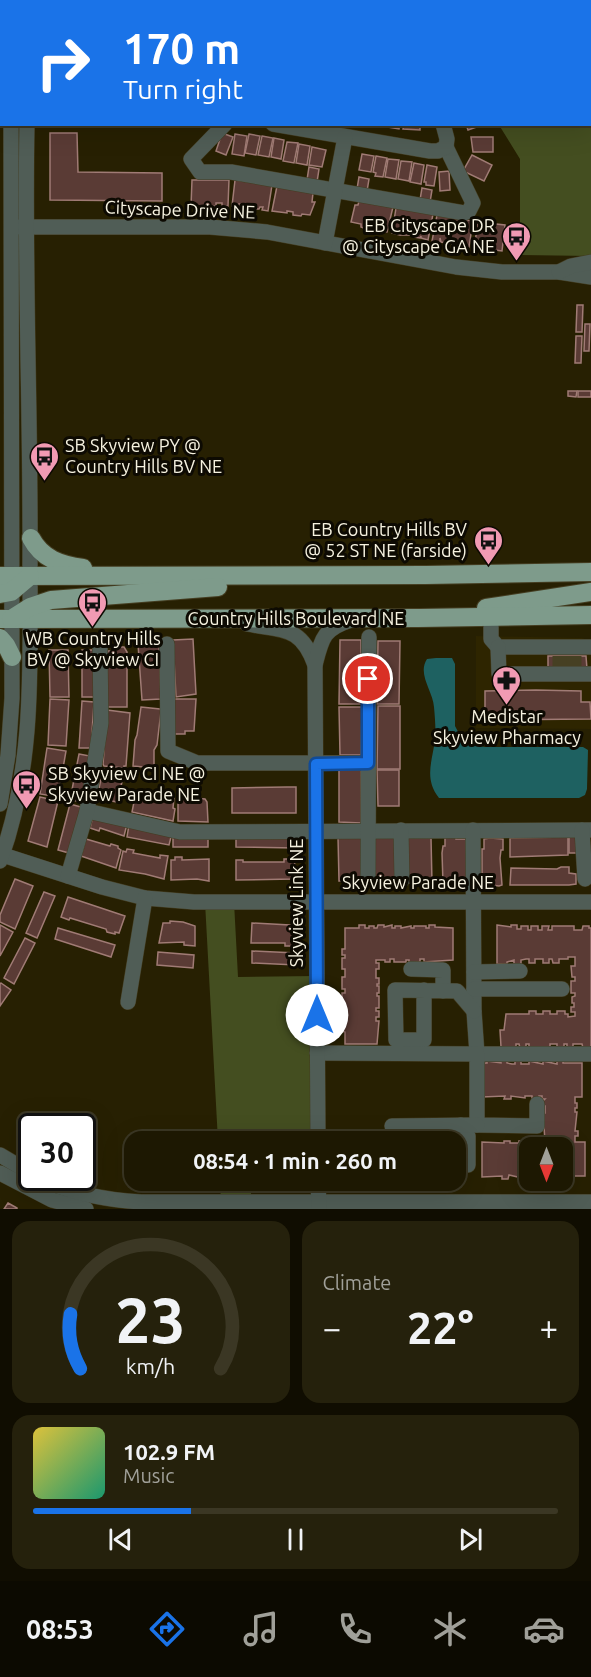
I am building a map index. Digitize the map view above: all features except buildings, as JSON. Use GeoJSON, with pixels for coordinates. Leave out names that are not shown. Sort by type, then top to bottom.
{"type":"FeatureCollection","features":[{"type":"Feature","properties":{"kind":"main road"},"geometry":{"type":"LineString","coordinates":[[31,538],[42,554],[56,562],[129,576]]}},
{"type":"Feature","properties":{"kind":"main road"},"geometry":{"type":"LineString","coordinates":[[5,585],[30,576],[357,576],[591,572]]}},
{"type":"Feature","properties":{"kind":"main road"},"geometry":{"type":"LineString","coordinates":[[30,613],[51,600],[357,576]]}},
{"type":"Feature","properties":{"kind":"main road"},"geometry":{"type":"LineString","coordinates":[[418,618],[591,592]]}},
{"type":"Feature","properties":{"kind":"main road","name":"Country Hills Boulevard NE"},"geometry":{"type":"LineString","coordinates":[[5,619],[30,613],[223,619],[591,615]]}},
{"type":"Feature","properties":{"kind":"main road"},"geometry":{"type":"LineString","coordinates":[[538,616],[591,625]]}},
{"type":"Feature","properties":{"kind":"main road"},"geometry":{"type":"LineString","coordinates":[[0,638],[12,657]]}},
{"type":"Feature","properties":{"kind":"street"},"geometry":{"type":"LineString","coordinates":[[0,804],[11,731],[12,657],[5,619],[5,585],[12,227],[11,126]]}},
{"type":"Feature","properties":{"kind":"street"},"geometry":{"type":"LineString","coordinates":[[1,857],[20,793],[29,715],[31,538],[27,126]]}},
{"type":"Feature","properties":{"kind":"street"},"geometry":{"type":"LineString","coordinates":[[223,126],[191,159],[200,172],[231,172],[464,213],[469,211],[472,203],[446,147],[447,139],[444,126]]}},
{"type":"Feature","properties":{"kind":"street"},"geometry":{"type":"LineString","coordinates":[[284,126],[430,151],[438,151],[446,147]]}},
{"type":"Feature","properties":{"kind":"street"},"geometry":{"type":"LineString","coordinates":[[325,243],[345,137]]}},
{"type":"Feature","properties":{"kind":"street","name":"Cityscape Drive NE"},"geometry":{"type":"LineString","coordinates":[[12,227],[210,227],[267,232],[456,267],[502,272],[559,272],[591,277]]}},
{"type":"Feature","properties":{"kind":"street","name":"Cityscape Drive NE"},"geometry":{"type":"LineString","coordinates":[[559,272],[571,266],[591,262]]}},
{"type":"Feature","properties":{"kind":"street"},"geometry":{"type":"LineString","coordinates":[[491,617],[492,639],[498,647],[500,674],[542,674],[591,647]]}},
{"type":"Feature","properties":{"kind":"street","name":"Skyview Link NE"},"geometry":{"type":"LineString","coordinates":[[318,1131],[315,665],[325,633],[331,627],[357,618]]}},
{"type":"Feature","properties":{"kind":"street","name":"Skyview Link NE"},"geometry":{"type":"LineString","coordinates":[[223,619],[298,636],[309,648],[315,665]]}},
{"type":"Feature","properties":{"kind":"street"},"geometry":{"type":"LineString","coordinates":[[368,879],[369,637]]}},
{"type":"Feature","properties":{"kind":"street"},"geometry":{"type":"LineString","coordinates":[[167,645],[168,751],[197,763],[368,763]]}},
{"type":"Feature","properties":{"kind":"street"},"geometry":{"type":"LineString","coordinates":[[498,647],[542,647],[591,674]]}},
{"type":"Feature","properties":{"kind":"street"},"geometry":{"type":"LineString","coordinates":[[542,647],[542,674]]}},
{"type":"Feature","properties":{"kind":"street"},"geometry":{"type":"LineString","coordinates":[[68,876],[87,811],[100,723],[100,648]]}},
{"type":"Feature","properties":{"kind":"street"},"geometry":{"type":"LineString","coordinates":[[87,811],[180,832],[587,830],[585,879]]}},
{"type":"Feature","properties":{"kind":"street"},"geometry":{"type":"LineString","coordinates":[[401,830],[402,880]]}},
{"type":"Feature","properties":{"kind":"street"},"geometry":{"type":"LineString","coordinates":[[473,830],[477,1125]]}},
{"type":"Feature","properties":{"kind":"street","name":"Skyview Parade NE"},"geometry":{"type":"LineString","coordinates":[[1,857],[145,898],[194,902],[591,902]]}},
{"type":"Feature","properties":{"kind":"street"},"geometry":{"type":"LineString","coordinates":[[128,1002],[145,898]]}},
{"type":"Feature","properties":{"kind":"street"},"geometry":{"type":"LineString","coordinates":[[411,969],[442,969],[443,991]]}},
{"type":"Feature","properties":{"kind":"street"},"geometry":{"type":"LineString","coordinates":[[474,972],[520,971]]}},
{"type":"Feature","properties":{"kind":"street"},"geometry":{"type":"LineString","coordinates":[[474,988],[561,989]]}},
{"type":"Feature","properties":{"kind":"street"},"geometry":{"type":"LineString","coordinates":[[424,990],[457,991],[474,1011]]}},
{"type":"Feature","properties":{"kind":"street"},"geometry":{"type":"LineString","coordinates":[[317,1053],[591,1054]]}},
{"type":"Feature","properties":{"kind":"street"},"geometry":{"type":"LineString","coordinates":[[392,1126],[537,1126],[537,1104]]}},
{"type":"Feature","properties":{"kind":"street"},"geometry":{"type":"LineString","coordinates":[[460,1125],[468,1136],[468,1165]]}},
{"type":"Feature","properties":{"kind":"street"},"geometry":{"type":"LineString","coordinates":[[0,1155],[18,1166]]}},
{"type":"Feature","properties":{"kind":"street"},"geometry":{"type":"LineString","coordinates":[[0,1173],[52,1200],[86,1209]]}},
{"type":"Feature","properties":{"kind":"street"},"geometry":{"type":"LineString","coordinates":[[73,1191],[99,1198],[164,1206],[591,1202]]}},
{"type":"Feature","properties":{"kind":"shaded area"},"geometry":{"type":"Polygon","coordinates":[[[476,636],[582,638],[591,641],[591,729],[476,728],[476,636]]]}},
{"type":"Feature","properties":{"kind":"green space"},"geometry":{"type":"Polygon","coordinates":[[[500,126],[591,126],[591,256],[520,255],[520,159],[500,126]]]}},
{"type":"Feature","properties":{"kind":"green space"},"geometry":{"type":"Polygon","coordinates":[[[205,902],[234,902],[238,977],[316,976],[318,1131],[217,1131],[205,902]]]}},
{"type":"Feature","properties":{"kind":"green space"},"geometry":{"type":"Polygon","coordinates":[[[220,1191],[251,1191],[251,1202],[221,1202],[220,1191]]]}},
{"type":"Feature","properties":{"kind":"water"},"geometry":{"type":"Polygon","coordinates":[[[452,658],[455,664],[455,726],[464,743],[485,747],[583,747],[588,750],[585,795],[579,798],[439,798],[434,791],[430,777],[435,720],[433,701],[424,671],[427,659],[452,658]]]}},
{"type":"Feature","properties":{"kind":"tunnel"},"geometry":{"type":"LineString","coordinates":[[560,656],[560,670]]}},
{"type":"Feature","properties":{"kind":"tunnel"},"geometry":{"type":"LineString","coordinates":[[574,656],[574,669]]}},
{"type":"Feature","properties":{"kind":"place","name":"EB Cityscape DR @ Cityscape GA NE"},"geometry":{"type":"Point","coordinates":[516,262]}},
{"type":"Feature","properties":{"kind":"place","name":"SB Skyview PY @ Country Hills BV NE"},"geometry":{"type":"Point","coordinates":[44,482]}},
{"type":"Feature","properties":{"kind":"place","name":"EB Country Hills BV @ 52 ST NE (farside)"},"geometry":{"type":"Point","coordinates":[488,566]}},
{"type":"Feature","properties":{"kind":"place","name":"WB Country Hills BV @ Skyview CI"},"geometry":{"type":"Point","coordinates":[93,628]}},
{"type":"Feature","properties":{"kind":"place","name":"Medistar Skyview Pharmacy"},"geometry":{"type":"Point","coordinates":[507,706]}},
{"type":"Feature","properties":{"kind":"place","name":"SB Skyview CI NE @ Skyview Parade NE"},"geometry":{"type":"Point","coordinates":[27,810]}},
{"type":"Feature","properties":{"kind":"route"},"geometry":{"type":"LineString","coordinates":[[317,1015],[316,764],[368,763],[368,679]]}}]}
